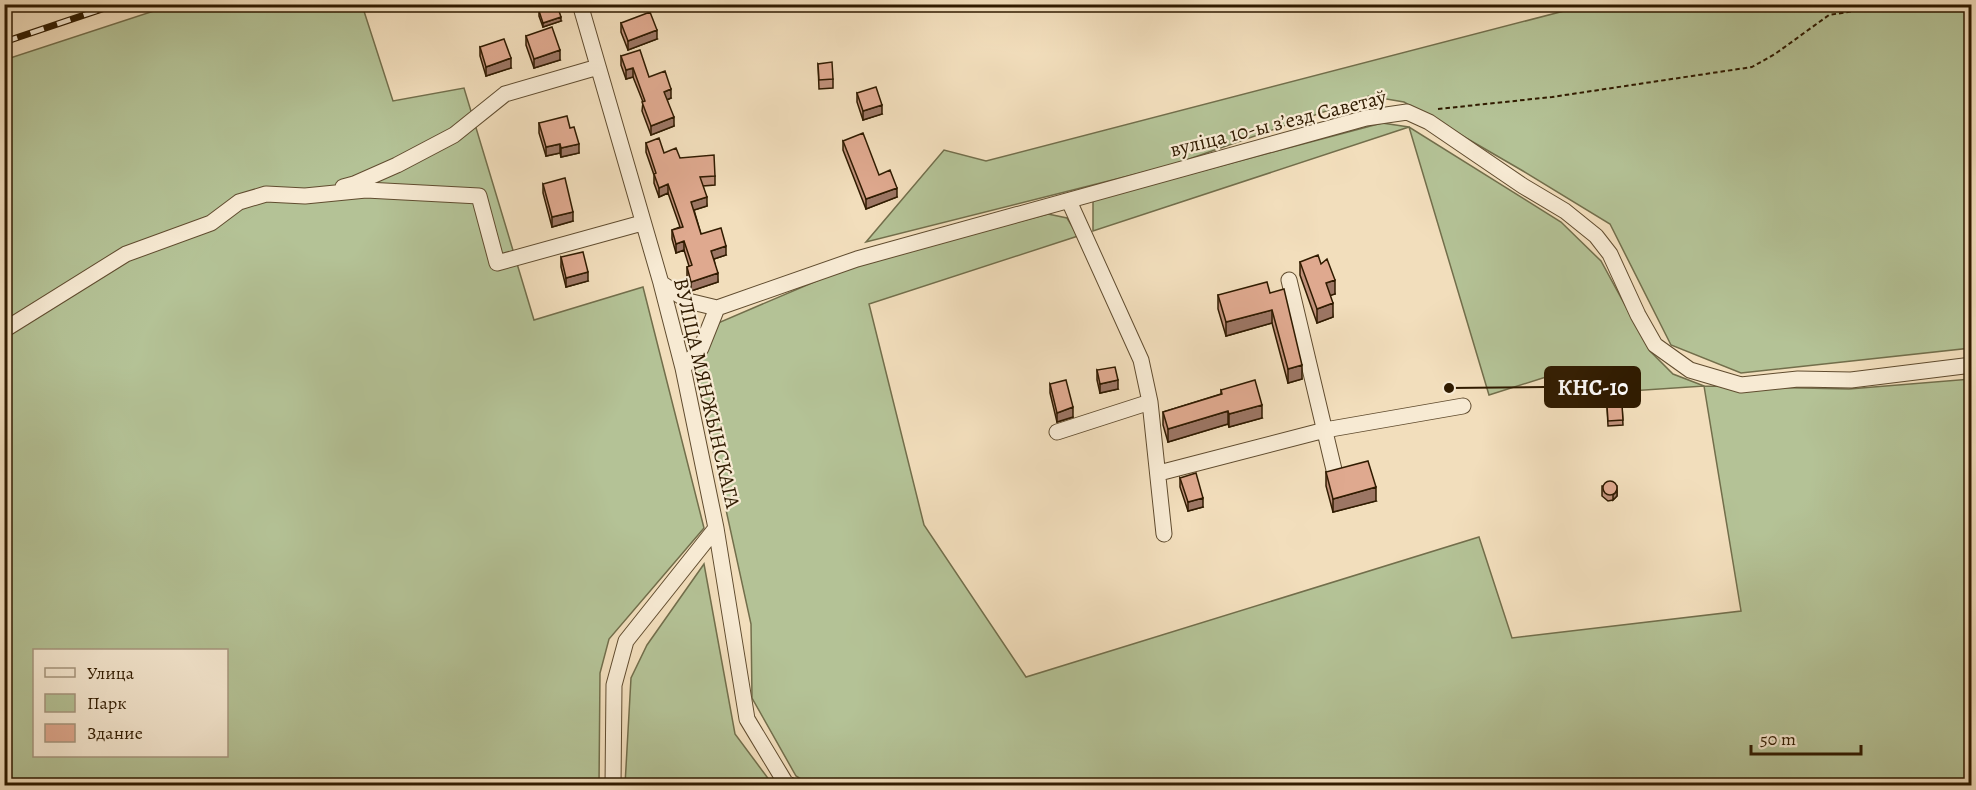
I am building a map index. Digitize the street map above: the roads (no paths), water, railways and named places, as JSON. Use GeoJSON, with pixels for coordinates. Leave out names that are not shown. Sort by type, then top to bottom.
{"type":"FeatureCollection","features":[{"type":"Feature","properties":{"kind":"street","name":"ВУЛІЦА МЯНЖЫНСКАГА"},"geometry":{"type":"LineString","coordinates":[[580,4],[661,283],[683,368],[716,528],[747,719],[785,782],[791,786]]}},
{"type":"Feature","properties":{"kind":"street"},"geometry":{"type":"LineString","coordinates":[[305,196],[354,184],[397,165],[454,135],[505,94],[598,67]]}},
{"type":"Feature","properties":{"kind":"street","name":"вуліца 10-ы зʼезд Саветаў"},"geometry":{"type":"LineString","coordinates":[[717,308],[857,259],[1366,118],[1407,112],[1429,122],[1565,212],[1596,236],[1610,254],[1638,315],[1655,345],[1690,370],[1741,386],[1798,379],[1851,380],[1971,364]]}},
{"type":"Feature","properties":{"kind":"street"},"geometry":{"type":"LineString","coordinates":[[4,330],[126,254],[211,223],[239,202],[266,194],[305,196],[366,190],[478,196],[497,263],[642,223]]}},
{"type":"Feature","properties":{"kind":"street"},"geometry":{"type":"LineString","coordinates":[[1069,201],[1141,360],[1150,402],[1164,534]]}},
{"type":"Feature","properties":{"kind":"street"},"geometry":{"type":"LineString","coordinates":[[1289,280],[1335,474]]}},
{"type":"Feature","properties":{"kind":"street"},"geometry":{"type":"LineString","coordinates":[[661,283],[688,301],[717,308],[701,348],[683,368]]}},
{"type":"Feature","properties":{"kind":"street"},"geometry":{"type":"LineString","coordinates":[[1057,432],[1150,402]]}},
{"type":"Feature","properties":{"kind":"street"},"geometry":{"type":"LineString","coordinates":[[1159,473],[1325,430],[1463,406]]}},
{"type":"Feature","properties":{"kind":"street"},"geometry":{"type":"LineString","coordinates":[[613,786],[614,685],[626,641],[716,528]]}},
{"type":"Feature","properties":{"kind":"railway"},"geometry":{"type":"LineString","coordinates":[[4,42],[117,4]]}},
{"type":"Feature","properties":{"kind":"place","name":"КНС-10"},"geometry":{"type":"Point","coordinates":[1449,388]}}]}
